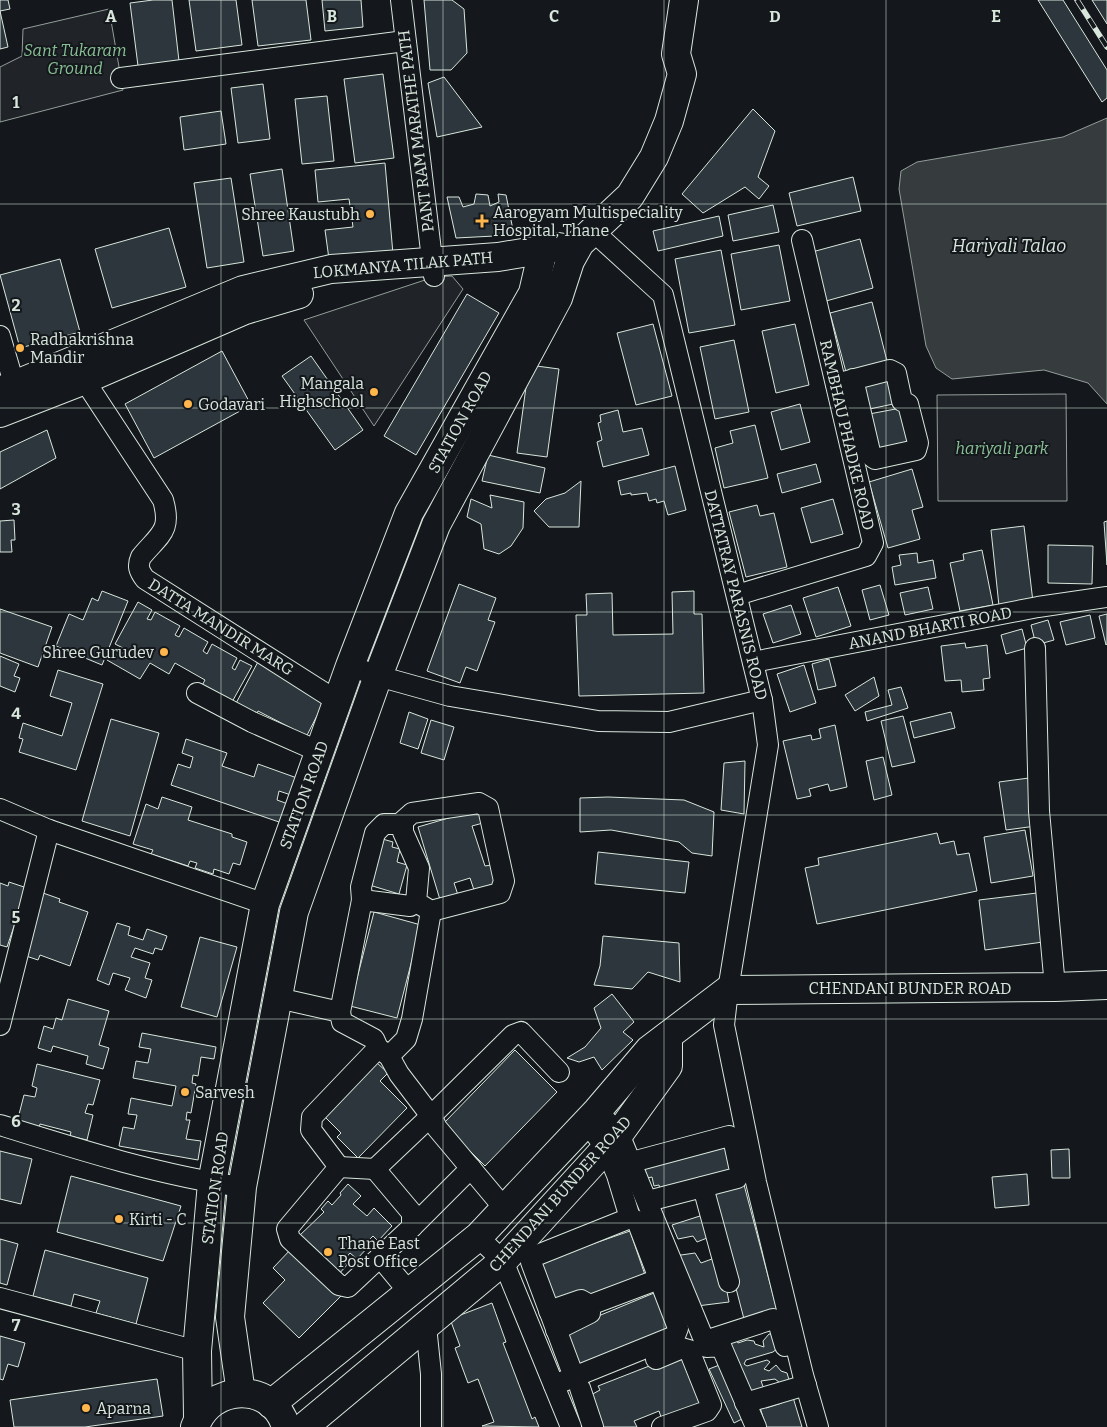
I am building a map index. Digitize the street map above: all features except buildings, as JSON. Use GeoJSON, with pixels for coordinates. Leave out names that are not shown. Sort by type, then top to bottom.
{"type":"FeatureCollection","features":[{"type":"Feature","properties":{"kind":"main road","name":"STATION ROAD"},"geometry":{"type":"LineString","coordinates":[[242,1393],[230,1317],[242,1187],[294,912],[378,676],[436,525],[558,298],[581,245],[630,196],[654,157],[669,121],[682,74],[676,54],[684,0]]}},
{"type":"Feature","properties":{"kind":"main road"},"geometry":{"type":"LineString","coordinates":[[682,74],[694,59],[703,0]]}},
{"type":"Feature","properties":{"kind":"main road"},"geometry":{"type":"LineString","coordinates":[[541,260],[581,245]]}},
{"type":"Feature","properties":{"kind":"main road","name":"STATION ROAD"},"geometry":{"type":"LineString","coordinates":[[196,1422],[197,1351],[212,1183],[266,904],[350,666],[409,512],[533,293],[541,260]]}},
{"type":"Feature","properties":{"kind":"main road","name":"LOKMANYA TILAK PATH"},"geometry":{"type":"LineString","coordinates":[[9,398],[168,332],[243,290],[332,278],[433,268],[502,273],[541,260]]}},
{"type":"Feature","properties":{"kind":"main road","name":"CHENDANI BUNDER ROAD"},"geometry":{"type":"LineString","coordinates":[[271,1404],[478,1237],[592,1117],[649,1050],[728,990],[1107,985]]}},
{"type":"Feature","properties":{"kind":"main road","name":"CHENDANI BUNDER ROAD"},"geometry":{"type":"LineString","coordinates":[[304,1427],[503,1261],[612,1141],[668,1066],[668,1036]]}},
{"type":"Feature","properties":{"kind":"main road"},"geometry":{"type":"LineString","coordinates":[[200,1317],[230,1317]]}},
{"type":"Feature","properties":{"kind":"main road"},"geometry":{"type":"LineString","coordinates":[[196,1422],[209,1404],[224,1395],[242,1393],[257,1396],[271,1404],[284,1420],[286,1427]]}},
{"type":"Feature","properties":{"kind":"street","name":"PANT RAM MARATHE PATH"},"geometry":{"type":"LineString","coordinates":[[401,0],[433,268]]}},
{"type":"Feature","properties":{"kind":"street"},"geometry":{"type":"LineString","coordinates":[[121,78],[405,41]]}},
{"type":"Feature","properties":{"kind":"street","name":"RAMBHAU PHADKE ROAD"},"geometry":{"type":"LineString","coordinates":[[737,595],[866,556],[873,543],[854,425],[844,381],[802,240]]}},
{"type":"Feature","properties":{"kind":"street","name":"DATTATRAY PARASNIS ROAD"},"geometry":{"type":"LineString","coordinates":[[581,245],[663,295],[762,700],[768,744],[724,1025],[801,1386]]}},
{"type":"Feature","properties":{"kind":"street"},"geometry":{"type":"LineString","coordinates":[[1,344],[9,398]]}},
{"type":"Feature","properties":{"kind":"street","name":"DATTA MANDIR MARG"},"geometry":{"type":"LineString","coordinates":[[78,370],[163,500],[167,515],[166,526],[138,563],[139,571],[145,579],[338,701]]}},
{"type":"Feature","properties":{"kind":"street"},"geometry":{"type":"LineString","coordinates":[[844,381],[890,370],[896,373],[902,401],[908,404],[918,443],[916,450],[875,460],[854,425]]}},
{"type":"Feature","properties":{"kind":"street","name":"ANAND BHARTI ROAD"},"geometry":{"type":"LineString","coordinates":[[753,662],[1038,607],[1107,597]]}},
{"type":"Feature","properties":{"kind":"street"},"geometry":{"type":"LineString","coordinates":[[1035,648],[1039,812],[1055,987]]}},
{"type":"Feature","properties":{"kind":"street"},"geometry":{"type":"LineString","coordinates":[[350,666],[378,676],[450,696],[598,721],[669,722],[762,700]]}},
{"type":"Feature","properties":{"kind":"street"},"geometry":{"type":"LineString","coordinates":[[197,693],[252,722],[320,752]]}},
{"type":"Feature","properties":{"kind":"street"},"geometry":{"type":"LineString","coordinates":[[338,1167],[311,1130],[312,1117],[383,1052],[406,1039],[412,1019],[423,906],[419,868],[403,832],[403,821],[412,813],[479,803],[488,808],[504,881],[500,893],[423,906],[362,900]]}},
{"type":"Feature","properties":{"kind":"street"},"geometry":{"type":"LineString","coordinates":[[0,809],[49,830],[266,904]]}},
{"type":"Feature","properties":{"kind":"street"},"geometry":{"type":"LineString","coordinates":[[402,824],[384,824],[375,833],[361,887],[362,900],[340,1012],[342,1022],[374,1039],[431,1116],[437,1128],[504,1208]]}},
{"type":"Feature","properties":{"kind":"street"},"geometry":{"type":"LineString","coordinates":[[0,1025],[49,830]]}},
{"type":"Feature","properties":{"kind":"street"},"geometry":{"type":"LineString","coordinates":[[278,998],[340,1012]]}},
{"type":"Feature","properties":{"kind":"street"},"geometry":{"type":"LineString","coordinates":[[338,1167],[375,1169],[513,1035],[522,1032],[559,1072]]}},
{"type":"Feature","properties":{"kind":"street"},"geometry":{"type":"LineString","coordinates":[[592,1117],[632,1162],[707,1347],[721,1346],[756,1427]]}},
{"type":"Feature","properties":{"kind":"street"},"geometry":{"type":"LineString","coordinates":[[0,1124],[70,1147],[157,1172],[242,1187]]}},
{"type":"Feature","properties":{"kind":"street"},"geometry":{"type":"LineString","coordinates":[[632,1162],[729,1136],[733,1138],[740,1171],[736,1178],[648,1201]]}},
{"type":"Feature","properties":{"kind":"street"},"geometry":{"type":"LineString","coordinates":[[612,1141],[617,1175],[630,1218]]}},
{"type":"Feature","properties":{"kind":"street"},"geometry":{"type":"LineString","coordinates":[[338,1167],[287,1229],[290,1239],[339,1285],[348,1287],[471,1168]]}},
{"type":"Feature","properties":{"kind":"street"},"geometry":{"type":"LineString","coordinates":[[375,1169],[412,1213],[412,1227]]}},
{"type":"Feature","properties":{"kind":"street"},"geometry":{"type":"LineString","coordinates":[[756,1182],[748,1186],[777,1295]]}},
{"type":"Feature","properties":{"kind":"street"},"geometry":{"type":"LineString","coordinates":[[703,1188],[729,1282]]}},
{"type":"Feature","properties":{"kind":"street"},"geometry":{"type":"LineString","coordinates":[[577,1383],[675,1336],[678,1328],[637,1221],[630,1218],[535,1256],[531,1262],[593,1427]]}},
{"type":"Feature","properties":{"kind":"street"},"geometry":{"type":"LineString","coordinates":[[478,1237],[503,1261],[571,1427]]}},
{"type":"Feature","properties":{"kind":"street"},"geometry":{"type":"LineString","coordinates":[[380,1257],[409,1292]]}},
{"type":"Feature","properties":{"kind":"street"},"geometry":{"type":"LineString","coordinates":[[549,1311],[580,1300],[590,1305],[659,1279]]}},
{"type":"Feature","properties":{"kind":"street"},"geometry":{"type":"LineString","coordinates":[[0,1298],[197,1351]]}},
{"type":"Feature","properties":{"kind":"street"},"geometry":{"type":"LineString","coordinates":[[556,1330],[590,1313],[590,1305]]}},
{"type":"Feature","properties":{"kind":"street"},"geometry":{"type":"LineString","coordinates":[[705,1341],[773,1319],[778,1322],[812,1423]]}},
{"type":"Feature","properties":{"kind":"street"},"geometry":{"type":"LineString","coordinates":[[426,1326],[432,1427]]}},
{"type":"Feature","properties":{"kind":"street"},"geometry":{"type":"LineString","coordinates":[[556,1391],[682,1348],[689,1350],[711,1405],[707,1411],[662,1427]]}},
{"type":"Feature","properties":{"kind":"street"},"geometry":{"type":"LineString","coordinates":[[745,1403],[801,1386]]}},
{"type":"Feature","properties":{"kind":"green space","name":"Sant Tukaram Ground"},"geometry":{"type":"Polygon","coordinates":[[[109,9],[123,90],[0,122],[0,67],[22,56],[23,29],[109,9]]]}},
{"type":"Feature","properties":{"kind":"green space"},"geometry":{"type":"Polygon","coordinates":[[[452,276],[463,289],[374,426],[304,320],[434,277],[452,276]]]}},
{"type":"Feature","properties":{"kind":"green space","name":"hariyali park"},"geometry":{"type":"Polygon","coordinates":[[[1066,394],[1067,501],[938,501],[937,395],[1066,394]]]}},
{"type":"Feature","properties":{"kind":"water","name":"Hariyali Talao"},"geometry":{"type":"Polygon","coordinates":[[[1107,118],[1107,404],[1088,383],[1044,370],[952,379],[936,368],[926,346],[899,189],[901,171],[917,162],[1063,137],[1107,118]]]}},
{"type":"Feature","properties":{"kind":"railway"},"geometry":{"type":"LineString","coordinates":[[1077,0],[1107,47]]}},
{"type":"Feature","properties":{"kind":"place","name":"Shree Kaustubh"},"geometry":{"type":"Point","coordinates":[370,214]}},
{"type":"Feature","properties":{"kind":"place","name":"Aarogyam Multispeciality Hospital, Thane"},"geometry":{"type":"Point","coordinates":[482,221]}},
{"type":"Feature","properties":{"kind":"place","name":"Radhakrishna Mandir"},"geometry":{"type":"Point","coordinates":[20,348]}},
{"type":"Feature","properties":{"kind":"place","name":"Mangala Highschool"},"geometry":{"type":"Point","coordinates":[374,392]}},
{"type":"Feature","properties":{"kind":"place","name":"Godavari"},"geometry":{"type":"Point","coordinates":[188,404]}},
{"type":"Feature","properties":{"kind":"place","name":"Shree Gurudev"},"geometry":{"type":"Point","coordinates":[164,652]}},
{"type":"Feature","properties":{"kind":"place","name":"Sarvesh"},"geometry":{"type":"Point","coordinates":[185,1092]}},
{"type":"Feature","properties":{"kind":"place","name":"Kirti - C"},"geometry":{"type":"Point","coordinates":[119,1219]}},
{"type":"Feature","properties":{"kind":"place","name":"Thane East Post Office"},"geometry":{"type":"Point","coordinates":[328,1252]}},
{"type":"Feature","properties":{"kind":"place","name":"Aparna"},"geometry":{"type":"Point","coordinates":[86,1408]}}]}
